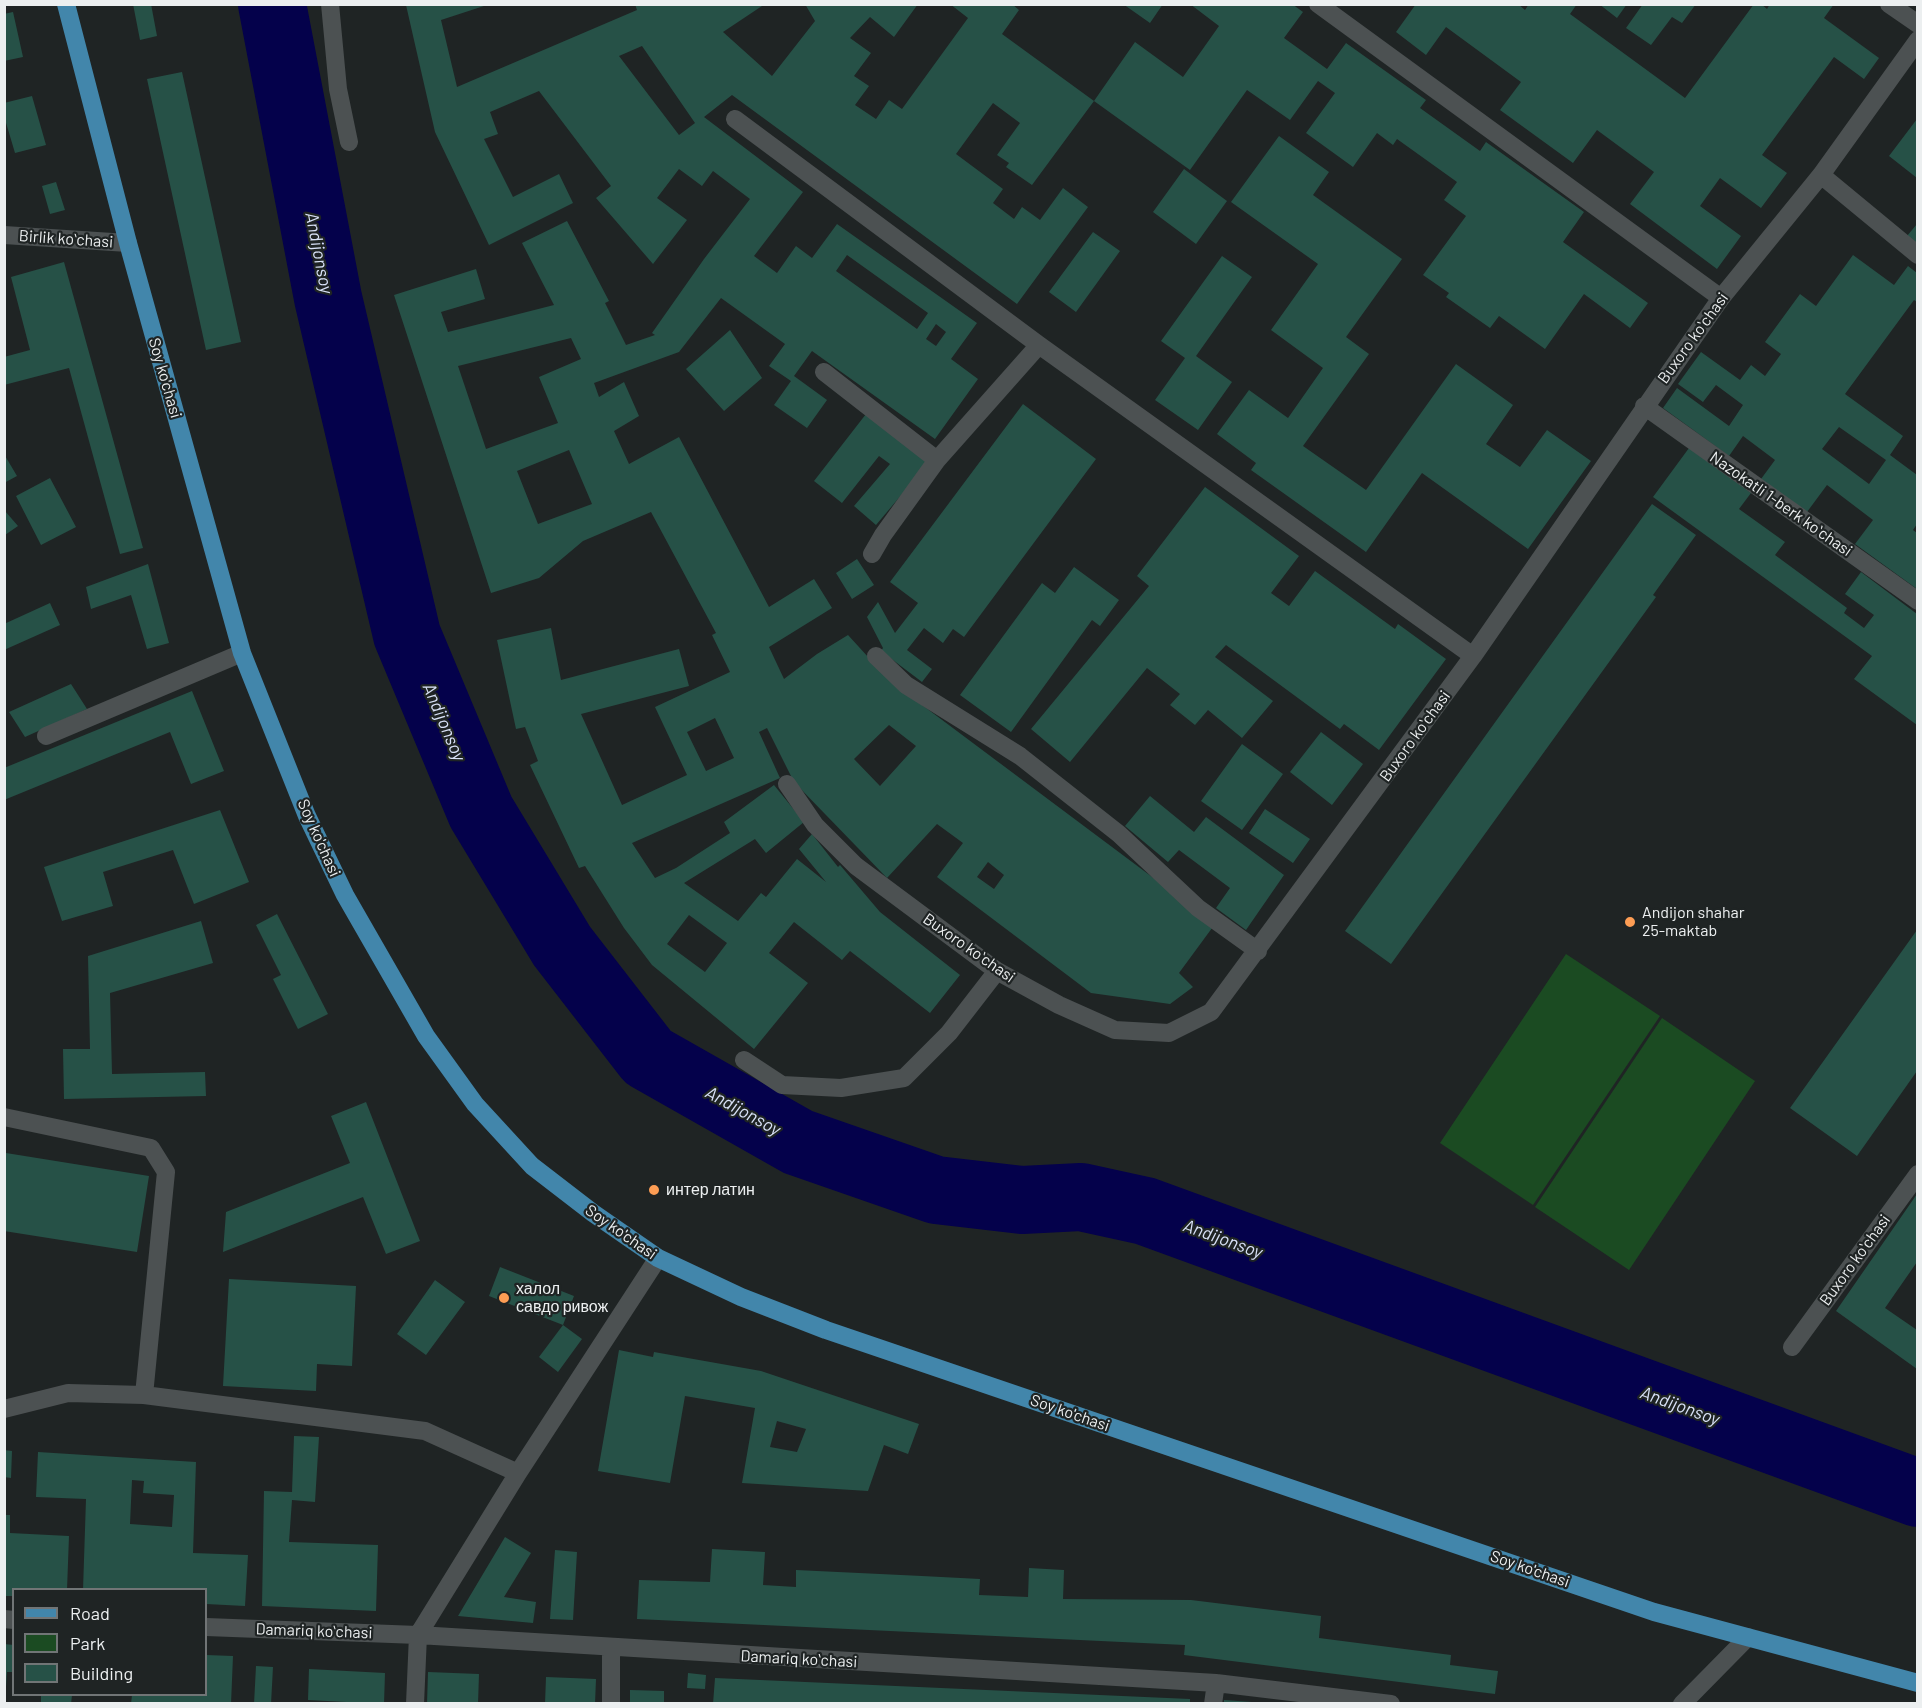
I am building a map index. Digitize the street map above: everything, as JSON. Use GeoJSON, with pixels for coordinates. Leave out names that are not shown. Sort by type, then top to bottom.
{"type":"FeatureCollection","features":[{"type":"Feature","properties":{"kind":"main road","name":"Soy ko'chasi"},"geometry":{"type":"LineString","coordinates":[[66,4],[128,243],[242,653],[307,816],[345,895],[426,1036],[475,1104],[532,1166],[593,1213],[658,1258],[741,1297],[826,1330],[1654,1612],[1917,1683]]}},
{"type":"Feature","properties":{"kind":"street"},"geometry":{"type":"LineString","coordinates":[[330,4],[338,90],[349,142]]}},
{"type":"Feature","properties":{"kind":"street"},"geometry":{"type":"LineString","coordinates":[[1318,4],[1721,298]]}},
{"type":"Feature","properties":{"kind":"street"},"geometry":{"type":"LineString","coordinates":[[1889,4],[1917,24]]}},
{"type":"Feature","properties":{"kind":"street","name":"Buxoro koʻchasi"},"geometry":{"type":"LineString","coordinates":[[787,784],[815,825],[856,866],[997,971],[1059,1005],[1115,1030],[1169,1033],[1211,1012],[1473,656],[1721,298],[1821,175],[1917,40]]}},
{"type":"Feature","properties":{"kind":"street"},"geometry":{"type":"LineString","coordinates":[[735,119],[1039,345],[1473,656]]}},
{"type":"Feature","properties":{"kind":"street"},"geometry":{"type":"LineString","coordinates":[[1821,175],[1917,255]]}},
{"type":"Feature","properties":{"kind":"street","name":"Birlik koʻchasi"},"geometry":{"type":"LineString","coordinates":[[4,235],[128,243]]}},
{"type":"Feature","properties":{"kind":"street"},"geometry":{"type":"LineString","coordinates":[[872,554],[936,460],[1039,345]]}},
{"type":"Feature","properties":{"kind":"street"},"geometry":{"type":"LineString","coordinates":[[824,372],[936,460]]}},
{"type":"Feature","properties":{"kind":"street","name":"Nazokatli 1-berk koʻchasi"},"geometry":{"type":"LineString","coordinates":[[1644,406],[1917,601]]}},
{"type":"Feature","properties":{"kind":"street"},"geometry":{"type":"LineString","coordinates":[[46,736],[242,653]]}},
{"type":"Feature","properties":{"kind":"street"},"geometry":{"type":"LineString","coordinates":[[876,656],[906,685],[1020,756],[1119,834],[1198,908],[1258,951]]}},
{"type":"Feature","properties":{"kind":"street"},"geometry":{"type":"LineString","coordinates":[[744,1060],[782,1085],[841,1088],[903,1078],[949,1033],[997,971]]}},
{"type":"Feature","properties":{"kind":"street"},"geometry":{"type":"LineString","coordinates":[[4,1117],[151,1148],[166,1172],[144,1395]]}},
{"type":"Feature","properties":{"kind":"street","name":"Buxoro koʻchasi"},"geometry":{"type":"LineString","coordinates":[[1792,1347],[1917,1174]]}},
{"type":"Feature","properties":{"kind":"street"},"geometry":{"type":"LineString","coordinates":[[415,1704],[418,1635],[518,1473],[658,1258]]}},
{"type":"Feature","properties":{"kind":"street"},"geometry":{"type":"LineString","coordinates":[[4,1409],[68,1393],[144,1395],[425,1431],[518,1473]]}},
{"type":"Feature","properties":{"kind":"street","name":"Damariq koʻchasi"},"geometry":{"type":"LineString","coordinates":[[207,1627],[418,1635],[1216,1683],[1391,1704]]}},
{"type":"Feature","properties":{"kind":"street"},"geometry":{"type":"LineString","coordinates":[[1682,1704],[1748,1637]]}},
{"type":"Feature","properties":{"kind":"street"},"geometry":{"type":"LineString","coordinates":[[611,1647],[611,1704]]}},
{"type":"Feature","properties":{"kind":"street"},"geometry":{"type":"LineString","coordinates":[[1213,1704],[1216,1683]]}},
{"type":"Feature","properties":{"kind":"green space"},"geometry":{"type":"Polygon","coordinates":[[[1566,954],[1660,1016],[1533,1205],[1440,1143],[1566,954]]]}},
{"type":"Feature","properties":{"kind":"green space"},"geometry":{"type":"Polygon","coordinates":[[[1662,1018],[1755,1081],[1629,1270],[1535,1207],[1662,1018]]]}},
{"type":"Feature","properties":{"kind":"building"},"geometry":{"type":"Polygon","coordinates":[[[133,4],[151,4],[157,36],[140,40],[133,4]]]}},
{"type":"Feature","properties":{"kind":"building"},"geometry":{"type":"Polygon","coordinates":[[[635,4],[765,4],[723,32],[772,76],[815,21],[805,4],[918,4],[894,37],[870,17],[850,38],[871,53],[854,76],[869,86],[855,105],[876,119],[889,100],[902,109],[968,18],[950,4],[1012,4],[1019,10],[1002,34],[1094,101],[1032,185],[1006,167],[1009,163],[997,155],[1020,123],[993,103],[956,154],[1003,189],[993,203],[1014,219],[1022,207],[1040,220],[1063,188],[1088,207],[1017,304],[732,95],[704,117],[803,192],[754,256],[777,273],[796,246],[812,258],[837,224],[977,323],[951,359],[978,379],[935,439],[812,351],[794,376],[827,400],[807,428],[774,405],[791,381],[769,366],[785,344],[721,298],[679,352],[594,383],[599,397],[624,382],[639,416],[614,431],[629,464],[679,437],[769,607],[814,579],[832,608],[769,647],[784,679],[817,654],[848,635],[890,681],[1215,924],[1179,973],[1193,987],[1170,1004],[1091,993],[937,877],[963,843],[937,824],[887,878],[794,782],[767,728],[759,732],[780,778],[632,843],[655,878],[676,868],[730,833],[724,822],[774,785],[804,822],[766,853],[755,839],[684,883],[738,921],[761,893],[766,897],[797,859],[826,882],[799,849],[812,834],[838,867],[840,865],[880,912],[960,975],[930,1013],[850,951],[842,960],[794,922],[769,953],[808,983],[754,1049],[652,965],[624,928],[585,866],[579,868],[530,765],[538,761],[525,727],[516,729],[497,640],[551,628],[561,680],[679,649],[689,686],[581,714],[622,805],[687,775],[655,707],[730,672],[712,635],[716,633],[651,512],[583,541],[539,578],[491,593],[394,295],[476,269],[485,299],[441,312],[448,332],[554,305],[522,243],[567,221],[609,301],[605,303],[626,345],[655,335],[652,333],[750,199],[713,171],[702,186],[679,169],[657,198],[687,220],[653,264],[596,198],[611,186],[539,91],[490,112],[498,134],[484,139],[513,197],[559,174],[573,203],[489,245],[435,132],[406,5],[487,5],[441,20],[457,87],[637,10],[635,4]],[[642,46],[619,56],[679,135],[695,123],[642,46]],[[847,255],[836,271],[917,329],[928,313],[847,255]],[[936,324],[926,339],[936,346],[946,332],[936,324]],[[571,338],[458,366],[486,449],[558,423],[539,377],[581,359],[571,338]],[[569,450],[517,471],[538,524],[592,504],[569,450]],[[715,718],[687,732],[706,771],[734,758],[715,718]],[[889,725],[854,759],[880,786],[916,746],[889,725]],[[988,862],[977,877],[994,889],[1004,875],[988,862]],[[689,915],[667,944],[705,972],[727,943],[689,915]]]}},
{"type":"Feature","properties":{"kind":"building"},"geometry":{"type":"Polygon","coordinates":[[[1123,4],[1163,4],[1150,23],[1123,4]]]}},
{"type":"Feature","properties":{"kind":"building"},"geometry":{"type":"Polygon","coordinates":[[[1190,4],[1292,4],[1303,12],[1284,38],[1327,69],[1346,43],[1426,100],[1420,108],[1480,151],[1486,142],[1584,212],[1563,242],[1648,303],[1630,328],[1584,294],[1545,349],[1499,316],[1490,328],[1446,297],[1449,293],[1423,275],[1466,216],[1444,200],[1457,182],[1397,139],[1393,145],[1377,133],[1353,167],[1306,133],[1335,93],[1318,81],[1290,120],[1247,90],[1190,170],[1094,101],[1135,42],[1183,77],[1219,26],[1190,4]]]}},
{"type":"Feature","properties":{"kind":"building"},"geometry":{"type":"Polygon","coordinates":[[[1416,4],[1518,4],[1525,10],[1529,4],[1577,4],[1570,14],[1685,98],[1754,4],[1761,4],[1767,9],[1770,4],[1834,4],[1824,18],[1879,58],[1864,79],[1834,57],[1762,155],[1787,173],[1761,208],[1720,178],[1700,206],[1741,236],[1717,269],[1630,204],[1654,172],[1597,130],[1573,163],[1500,110],[1521,82],[1446,27],[1426,55],[1396,32],[1416,4]]]}},
{"type":"Feature","properties":{"kind":"building"},"geometry":{"type":"Polygon","coordinates":[[[1599,4],[1627,4],[1617,18],[1599,4]]]}},
{"type":"Feature","properties":{"kind":"building"},"geometry":{"type":"Polygon","coordinates":[[[1643,4],[1696,4],[1682,23],[1672,17],[1651,45],[1626,28],[1643,4]]]}},
{"type":"Feature","properties":{"kind":"building"},"geometry":{"type":"Polygon","coordinates":[[[13,12],[23,57],[4,61],[4,14],[13,12]]]}},
{"type":"Feature","properties":{"kind":"building"},"geometry":{"type":"Polygon","coordinates":[[[182,72],[241,342],[206,350],[147,79],[182,72]]]}},
{"type":"Feature","properties":{"kind":"building"},"geometry":{"type":"Polygon","coordinates":[[[32,96],[46,145],[15,153],[4,116],[4,103],[32,96]]]}},
{"type":"Feature","properties":{"kind":"building"},"geometry":{"type":"Polygon","coordinates":[[[1917,119],[1917,178],[1889,156],[1917,119]]]}},
{"type":"Feature","properties":{"kind":"building"},"geometry":{"type":"Polygon","coordinates":[[[1279,136],[1329,172],[1313,195],[1402,259],[1346,337],[1369,354],[1303,446],[1366,490],[1456,364],[1513,405],[1486,444],[1520,467],[1547,430],[1591,461],[1528,549],[1422,473],[1366,552],[1251,470],[1256,463],[1217,434],[1249,390],[1288,418],[1323,368],[1271,330],[1318,264],[1231,202],[1279,136]]]}},
{"type":"Feature","properties":{"kind":"building"},"geometry":{"type":"Polygon","coordinates":[[[1184,169],[1227,201],[1196,244],[1153,212],[1184,169]]]}},
{"type":"Feature","properties":{"kind":"building"},"geometry":{"type":"Polygon","coordinates":[[[56,182],[65,210],[50,214],[42,186],[56,182]]]}},
{"type":"Feature","properties":{"kind":"building"},"geometry":{"type":"Polygon","coordinates":[[[1917,224],[1917,244],[1907,236],[1917,224]]]}},
{"type":"Feature","properties":{"kind":"building"},"geometry":{"type":"Polygon","coordinates":[[[1093,232],[1120,251],[1076,312],[1049,292],[1093,232]]]}},
{"type":"Feature","properties":{"kind":"building"},"geometry":{"type":"Polygon","coordinates":[[[1853,255],[1894,285],[1908,266],[1917,273],[1917,302],[1914,300],[1845,394],[1903,436],[1890,455],[1917,475],[1917,524],[1913,530],[1917,533],[1917,589],[1855,544],[1873,520],[1827,485],[1807,512],[1761,479],[1775,460],[1743,436],[1729,456],[1663,408],[1677,388],[1729,426],[1743,405],[1716,385],[1703,402],[1678,384],[1701,352],[1740,380],[1751,365],[1765,376],[1781,354],[1765,342],[1800,294],[1816,306],[1853,255]],[[1839,427],[1822,449],[1869,484],[1886,460],[1839,427]]]}},
{"type":"Feature","properties":{"kind":"building"},"geometry":{"type":"Polygon","coordinates":[[[1222,256],[1252,277],[1196,356],[1232,382],[1198,430],[1155,400],[1185,358],[1161,341],[1222,256]]]}},
{"type":"Feature","properties":{"kind":"building"},"geometry":{"type":"Polygon","coordinates":[[[64,262],[143,548],[120,554],[69,368],[4,385],[4,357],[30,350],[11,277],[64,262]]]}},
{"type":"Feature","properties":{"kind":"building"},"geometry":{"type":"Polygon","coordinates":[[[730,330],[762,378],[724,411],[686,369],[730,330]]]}},
{"type":"Feature","properties":{"kind":"building"},"geometry":{"type":"Polygon","coordinates":[[[1023,404],[1096,459],[964,637],[953,629],[943,643],[924,628],[907,650],[932,669],[922,682],[881,651],[883,648],[867,617],[878,602],[895,633],[918,603],[890,582],[1023,404]]]}},
{"type":"Feature","properties":{"kind":"building"},"geometry":{"type":"Polygon","coordinates":[[[866,414],[929,462],[876,525],[854,506],[890,464],[879,456],[842,503],[814,481],[866,414]]]}},
{"type":"Feature","properties":{"kind":"building"},"geometry":{"type":"Polygon","coordinates":[[[1689,448],[1751,493],[1739,509],[1785,542],[1775,555],[1847,608],[1844,613],[1864,628],[1874,615],[1845,594],[1861,572],[1917,614],[1917,725],[1854,679],[1872,656],[1653,497],[1689,448]]]}},
{"type":"Feature","properties":{"kind":"building"},"geometry":{"type":"Polygon","coordinates":[[[4,454],[17,476],[4,483],[4,454]]]}},
{"type":"Feature","properties":{"kind":"building"},"geometry":{"type":"Polygon","coordinates":[[[50,478],[76,527],[41,545],[16,496],[50,478]]]}},
{"type":"Feature","properties":{"kind":"building"},"geometry":{"type":"Polygon","coordinates":[[[1205,487],[1299,556],[1271,593],[1289,606],[1315,571],[1395,629],[1398,624],[1446,659],[1379,750],[1344,724],[1340,729],[1226,645],[1215,657],[1273,701],[1242,738],[1208,710],[1195,725],[1170,705],[1180,694],[1147,668],[1070,762],[1031,729],[1149,586],[1137,576],[1205,487]]]}},
{"type":"Feature","properties":{"kind":"building"},"geometry":{"type":"Polygon","coordinates":[[[1652,504],[1696,535],[1653,595],[1656,597],[1391,964],[1345,931],[1652,504]]]}},
{"type":"Feature","properties":{"kind":"building"},"geometry":{"type":"Polygon","coordinates":[[[5,511],[18,526],[5,535],[5,511]]]}},
{"type":"Feature","properties":{"kind":"building"},"geometry":{"type":"Polygon","coordinates":[[[857,559],[874,585],[852,599],[836,573],[857,559]]]}},
{"type":"Feature","properties":{"kind":"building"},"geometry":{"type":"Polygon","coordinates":[[[148,564],[169,643],[147,649],[131,595],[91,609],[86,587],[148,564]]]}},
{"type":"Feature","properties":{"kind":"building"},"geometry":{"type":"Polygon","coordinates":[[[1074,567],[1119,600],[1100,626],[1092,620],[1011,732],[960,695],[1042,583],[1055,593],[1074,567]]]}},
{"type":"Feature","properties":{"kind":"building"},"geometry":{"type":"Polygon","coordinates":[[[50,603],[60,625],[4,650],[4,624],[50,603]]]}},
{"type":"Feature","properties":{"kind":"building"},"geometry":{"type":"Polygon","coordinates":[[[71,684],[87,709],[25,737],[9,712],[71,684]]]}},
{"type":"Feature","properties":{"kind":"building"},"geometry":{"type":"Polygon","coordinates":[[[192,691],[224,771],[191,784],[170,732],[4,800],[4,768],[192,691]]]}},
{"type":"Feature","properties":{"kind":"building"},"geometry":{"type":"Polygon","coordinates":[[[1321,732],[1363,764],[1332,805],[1290,772],[1321,732]]]}},
{"type":"Feature","properties":{"kind":"building"},"geometry":{"type":"Polygon","coordinates":[[[1242,744],[1283,774],[1242,830],[1201,801],[1242,744]]]}},
{"type":"Feature","properties":{"kind":"building"},"geometry":{"type":"Polygon","coordinates":[[[1150,796],[1194,832],[1206,817],[1284,875],[1246,930],[1216,908],[1230,888],[1179,850],[1168,862],[1125,826],[1150,796]]]}},
{"type":"Feature","properties":{"kind":"building"},"geometry":{"type":"Polygon","coordinates":[[[1265,809],[1310,839],[1293,863],[1249,833],[1265,809]]]}},
{"type":"Feature","properties":{"kind":"building"},"geometry":{"type":"Polygon","coordinates":[[[220,810],[249,882],[194,904],[173,850],[103,872],[113,906],[62,921],[44,867],[220,810]]]}},
{"type":"Feature","properties":{"kind":"building"},"geometry":{"type":"Polygon","coordinates":[[[277,914],[328,1014],[298,1029],[273,979],[281,975],[256,925],[277,914]]]}},
{"type":"Feature","properties":{"kind":"building"},"geometry":{"type":"Polygon","coordinates":[[[201,921],[213,963],[110,993],[112,1074],[205,1072],[206,1096],[64,1099],[63,1049],[90,1049],[88,956],[201,921]]]}},
{"type":"Feature","properties":{"kind":"building"},"geometry":{"type":"Polygon","coordinates":[[[1917,930],[1917,1071],[1857,1156],[1790,1108],[1917,930]]]}},
{"type":"Feature","properties":{"kind":"building"},"geometry":{"type":"Polygon","coordinates":[[[366,1102],[420,1241],[386,1254],[363,1197],[223,1252],[226,1212],[350,1163],[331,1116],[366,1102]]]}},
{"type":"Feature","properties":{"kind":"building"},"geometry":{"type":"Polygon","coordinates":[[[6,1153],[149,1176],[137,1252],[4,1231],[6,1153]]]}},
{"type":"Feature","properties":{"kind":"building"},"geometry":{"type":"Polygon","coordinates":[[[1917,1194],[1917,1262],[1885,1308],[1917,1330],[1917,1369],[1836,1311],[1917,1194]]]}},
{"type":"Feature","properties":{"kind":"building"},"geometry":{"type":"Polygon","coordinates":[[[500,1267],[574,1296],[563,1325],[489,1296],[500,1267]]]}},
{"type":"Feature","properties":{"kind":"building"},"geometry":{"type":"Polygon","coordinates":[[[229,1279],[356,1286],[352,1366],[317,1364],[316,1391],[223,1386],[229,1279]]]}},
{"type":"Feature","properties":{"kind":"building"},"geometry":{"type":"Polygon","coordinates":[[[435,1280],[465,1302],[426,1355],[397,1334],[435,1280]]]}},
{"type":"Feature","properties":{"kind":"building"},"geometry":{"type":"Polygon","coordinates":[[[563,1325],[582,1339],[558,1372],[539,1357],[563,1325]]]}},
{"type":"Feature","properties":{"kind":"building"},"geometry":{"type":"Polygon","coordinates":[[[619,1350],[653,1357],[654,1352],[761,1371],[919,1424],[908,1454],[884,1445],[868,1491],[742,1483],[755,1408],[685,1396],[670,1483],[598,1471],[619,1350]],[[777,1421],[770,1447],[797,1452],[806,1429],[777,1421]]]}},
{"type":"Feature","properties":{"kind":"building"},"geometry":{"type":"Polygon","coordinates":[[[294,1436],[319,1437],[315,1502],[292,1500],[289,1542],[378,1545],[376,1611],[262,1606],[264,1491],[292,1492],[294,1436]]]}},
{"type":"Feature","properties":{"kind":"building"},"geometry":{"type":"Polygon","coordinates":[[[4,1450],[12,1451],[11,1478],[4,1477],[4,1450]]]}},
{"type":"Feature","properties":{"kind":"building"},"geometry":{"type":"Polygon","coordinates":[[[38,1452],[196,1462],[193,1553],[248,1555],[245,1606],[207,1604],[207,1588],[83,1588],[86,1499],[36,1497],[38,1452]],[[132,1480],[130,1524],[172,1527],[174,1495],[143,1493],[144,1481],[132,1480]]]}},
{"type":"Feature","properties":{"kind":"building"},"geometry":{"type":"Polygon","coordinates":[[[4,1515],[10,1515],[10,1533],[69,1536],[67,1588],[12,1588],[12,1596],[4,1596],[4,1515]]]}},
{"type":"Feature","properties":{"kind":"building"},"geometry":{"type":"Polygon","coordinates":[[[505,1537],[531,1553],[504,1597],[536,1602],[533,1623],[458,1616],[505,1537]]]}},
{"type":"Feature","properties":{"kind":"building"},"geometry":{"type":"Polygon","coordinates":[[[712,1549],[765,1552],[763,1585],[796,1587],[796,1570],[980,1579],[979,1595],[1028,1597],[1029,1568],[1064,1570],[1063,1599],[1191,1600],[1321,1616],[1319,1638],[1451,1655],[1450,1665],[1498,1671],[1495,1694],[1184,1655],[1185,1645],[637,1619],[639,1580],[710,1582],[712,1549]]]}},
{"type":"Feature","properties":{"kind":"building"},"geometry":{"type":"Polygon","coordinates":[[[555,1550],[577,1552],[573,1620],[550,1619],[555,1550]]]}},
{"type":"Feature","properties":{"kind":"building"},"geometry":{"type":"Polygon","coordinates":[[[4,1644],[12,1645],[12,1672],[7,1672],[6,1687],[4,1644]]]}},
{"type":"Feature","properties":{"kind":"building"},"geometry":{"type":"Polygon","coordinates":[[[207,1655],[233,1656],[231,1704],[131,1704],[132,1696],[207,1696],[207,1655]]]}},
{"type":"Feature","properties":{"kind":"building"},"geometry":{"type":"Polygon","coordinates":[[[256,1666],[273,1667],[271,1704],[254,1704],[256,1666]]]}},
{"type":"Feature","properties":{"kind":"building"},"geometry":{"type":"Polygon","coordinates":[[[309,1669],[385,1673],[384,1704],[308,1700],[309,1669]]]}},
{"type":"Feature","properties":{"kind":"building"},"geometry":{"type":"Polygon","coordinates":[[[428,1672],[479,1674],[478,1704],[427,1704],[428,1672]]]}},
{"type":"Feature","properties":{"kind":"building"},"geometry":{"type":"Polygon","coordinates":[[[688,1673],[706,1675],[705,1689],[687,1688],[688,1673]]]}},
{"type":"Feature","properties":{"kind":"building"},"geometry":{"type":"Polygon","coordinates":[[[546,1677],[596,1679],[595,1704],[545,1704],[546,1677]]]}},
{"type":"Feature","properties":{"kind":"building"},"geometry":{"type":"Polygon","coordinates":[[[715,1678],[1190,1699],[1190,1704],[713,1704],[715,1678]]]}},
{"type":"Feature","properties":{"kind":"building"},"geometry":{"type":"Polygon","coordinates":[[[630,1690],[664,1691],[664,1704],[630,1704],[630,1690]]]}},
{"type":"Feature","properties":{"kind":"building"},"geometry":{"type":"Polygon","coordinates":[[[41,1696],[72,1696],[71,1704],[41,1704],[41,1696]]]}},
{"type":"Feature","properties":{"kind":"building"},"geometry":{"type":"Polygon","coordinates":[[[1224,1700],[1252,1702],[1252,1704],[1224,1704],[1224,1700]]]}},
{"type":"Feature","properties":{"kind":"waterway","name":"Andijonsoy"},"geometry":{"type":"LineString","coordinates":[[272,4],[328,298],[407,635],[481,812],[562,946],[648,1057],[798,1142],[936,1190],[1022,1200],[1081,1197],[1145,1211],[1918,1493]]}},
{"type":"Feature","properties":{"kind":"place","name":"Andijon shahar 25-maktab"},"geometry":{"type":"Point","coordinates":[1630,922]}},
{"type":"Feature","properties":{"kind":"place","name":"интер латин"},"geometry":{"type":"Point","coordinates":[654,1190]}},
{"type":"Feature","properties":{"kind":"place","name":"халол савдо ривож"},"geometry":{"type":"Point","coordinates":[504,1298]}}]}
